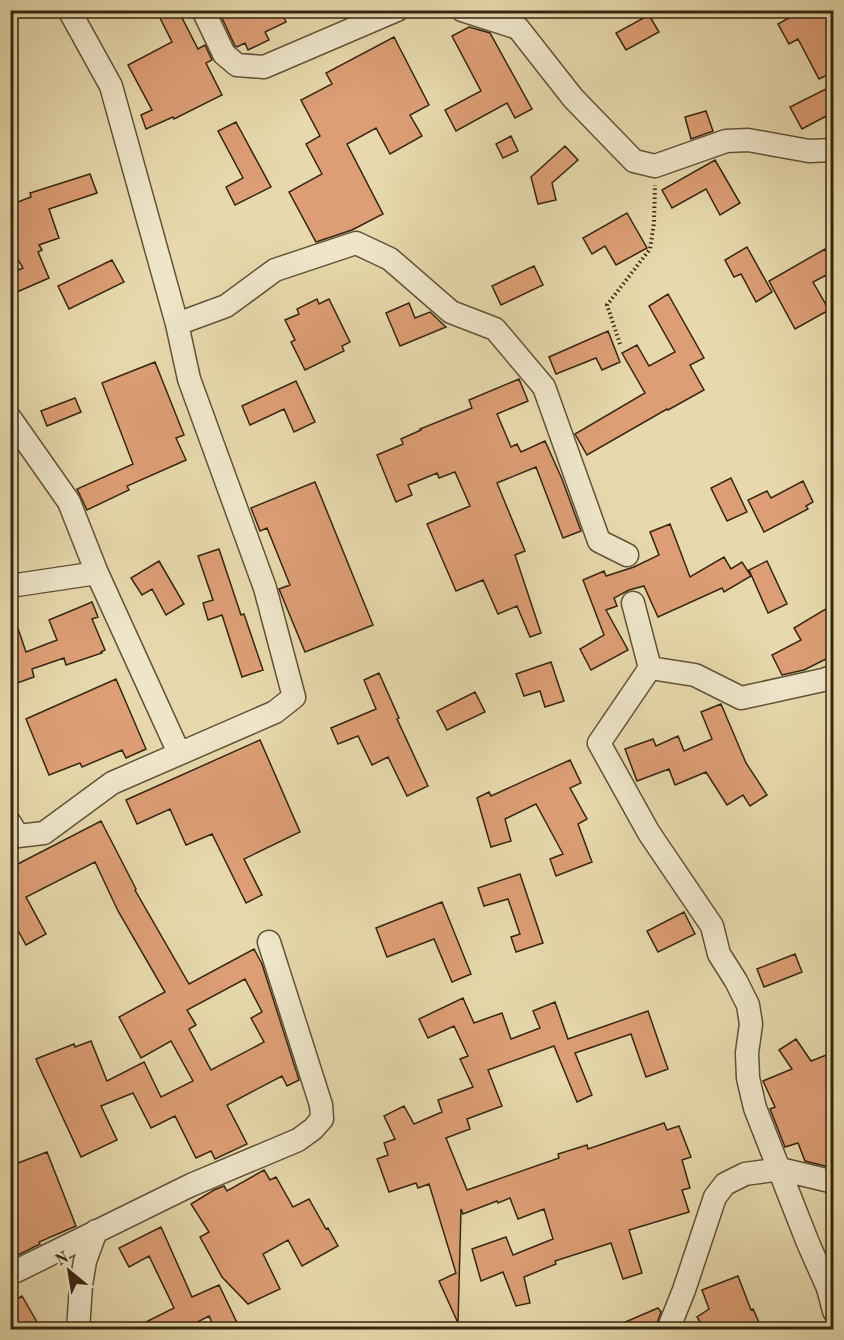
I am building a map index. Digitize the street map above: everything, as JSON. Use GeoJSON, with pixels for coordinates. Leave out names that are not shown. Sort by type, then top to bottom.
{"type":"FeatureCollection","features":[{"type":"Feature","properties":{"kind":"street"},"geometry":{"type":"LineString","coordinates":[[10,823],[18,836],[44,833],[112,783],[275,712],[294,697],[265,588],[189,379],[177,324],[111,86],[69,10]]}},
{"type":"Feature","properties":{"kind":"street"},"geometry":{"type":"LineString","coordinates":[[203,10],[224,54],[237,65],[264,67],[397,10]]}},
{"type":"Feature","properties":{"kind":"street"},"geometry":{"type":"LineString","coordinates":[[462,10],[518,28],[573,98],[634,161],[655,166],[726,141],[748,140],[809,152],[834,150]]}},
{"type":"Feature","properties":{"kind":"street"},"geometry":{"type":"LineString","coordinates":[[177,324],[226,306],[275,270],[356,243],[390,259],[451,312],[495,329],[544,387],[599,541],[627,555]]}},
{"type":"Feature","properties":{"kind":"street"},"geometry":{"type":"LineString","coordinates":[[10,418],[69,502],[97,573],[179,753]]}},
{"type":"Feature","properties":{"kind":"street"},"geometry":{"type":"LineString","coordinates":[[10,586],[97,573]]}},
{"type":"Feature","properties":{"kind":"street"},"geometry":{"type":"LineString","coordinates":[[633,603],[650,668],[599,743],[650,833],[712,926],[719,954],[748,1005],[751,1024],[747,1053],[748,1078],[755,1108],[828,1288],[834,1311]]}},
{"type":"Feature","properties":{"kind":"street"},"geometry":{"type":"LineString","coordinates":[[650,668],[695,675],[741,698],[834,676]]}},
{"type":"Feature","properties":{"kind":"street"},"geometry":{"type":"LineString","coordinates":[[10,1274],[191,1185],[298,1140],[313,1130],[322,1119],[321,1105],[269,942]]}},
{"type":"Feature","properties":{"kind":"street"},"geometry":{"type":"LineString","coordinates":[[668,1329],[684,1290],[715,1197],[725,1184],[745,1174],[780,1169],[834,1182]]}},
{"type":"Feature","properties":{"kind":"street"},"geometry":{"type":"LineString","coordinates":[[78,1329],[84,1269],[96,1231]]}},
{"type":"Feature","properties":{"kind":"path"},"geometry":{"type":"LineString","coordinates":[[620,345],[607,305],[650,249],[654,223],[655,166]]}},
{"type":"Feature","properties":{"kind":"building"},"geometry":{"type":"Polygon","coordinates":[[[156,10],[178,10],[198,49],[205,45],[212,60],[206,63],[222,95],[174,119],[173,117],[146,129],[141,115],[152,110],[128,65],[172,42],[156,10]]]}},
{"type":"Feature","properties":{"kind":"building"},"geometry":{"type":"Polygon","coordinates":[[[236,10],[280,10],[286,22],[265,32],[269,40],[248,50],[245,43],[235,46],[222,18],[236,10]]]}},
{"type":"Feature","properties":{"kind":"building"},"geometry":{"type":"Polygon","coordinates":[[[803,10],[827,10],[834,24],[834,72],[819,79],[798,39],[789,44],[778,24],[803,10]]]}},
{"type":"Feature","properties":{"kind":"building"},"geometry":{"type":"Polygon","coordinates":[[[649,15],[659,32],[626,50],[616,33],[649,15]]]}},
{"type":"Feature","properties":{"kind":"building"},"geometry":{"type":"Polygon","coordinates":[[[469,27],[490,33],[532,109],[515,118],[507,103],[456,131],[445,110],[481,91],[452,36],[469,27]]]}},
{"type":"Feature","properties":{"kind":"building"},"geometry":{"type":"Polygon","coordinates":[[[394,37],[429,105],[410,115],[422,136],[390,154],[376,128],[347,144],[383,214],[352,230],[316,242],[289,192],[322,174],[306,144],[320,136],[301,100],[332,84],[326,73],[394,37]]]}},
{"type":"Feature","properties":{"kind":"building"},"geometry":{"type":"Polygon","coordinates":[[[834,85],[834,112],[802,129],[790,107],[834,85]]]}},
{"type":"Feature","properties":{"kind":"building"},"geometry":{"type":"Polygon","coordinates":[[[706,111],[713,131],[691,139],[685,117],[706,111]]]}},
{"type":"Feature","properties":{"kind":"building"},"geometry":{"type":"Polygon","coordinates":[[[236,122],[271,187],[235,205],[226,187],[243,178],[218,131],[236,122]]]}},
{"type":"Feature","properties":{"kind":"building"},"geometry":{"type":"Polygon","coordinates":[[[511,136],[518,151],[503,158],[496,144],[511,136]]]}},
{"type":"Feature","properties":{"kind":"building"},"geometry":{"type":"Polygon","coordinates":[[[565,146],[578,160],[552,183],[556,200],[538,204],[531,177],[565,146]]]}},
{"type":"Feature","properties":{"kind":"building"},"geometry":{"type":"Polygon","coordinates":[[[715,160],[740,203],[720,215],[706,189],[672,208],[662,190],[715,160]]]}},
{"type":"Feature","properties":{"kind":"building"},"geometry":{"type":"Polygon","coordinates":[[[90,174],[97,193],[49,209],[59,238],[39,245],[42,250],[38,252],[49,278],[10,295],[10,273],[23,268],[10,246],[10,205],[31,197],[30,193],[90,174]]]}},
{"type":"Feature","properties":{"kind":"building"},"geometry":{"type":"Polygon","coordinates":[[[627,213],[647,248],[616,265],[605,246],[592,254],[583,238],[627,213]]]}},
{"type":"Feature","properties":{"kind":"building"},"geometry":{"type":"Polygon","coordinates":[[[747,247],[772,292],[756,302],[741,274],[734,277],[725,260],[747,247]]]}},
{"type":"Feature","properties":{"kind":"building"},"geometry":{"type":"Polygon","coordinates":[[[825,249],[834,264],[834,271],[813,282],[829,310],[795,329],[769,281],[825,249]]]}},
{"type":"Feature","properties":{"kind":"building"},"geometry":{"type":"Polygon","coordinates":[[[112,260],[124,282],[69,309],[58,286],[112,260]]]}},
{"type":"Feature","properties":{"kind":"building"},"geometry":{"type":"Polygon","coordinates":[[[534,266],[543,285],[501,305],[492,286],[534,266]]]}},
{"type":"Feature","properties":{"kind":"building"},"geometry":{"type":"Polygon","coordinates":[[[668,294],[704,358],[690,365],[704,390],[587,455],[575,434],[645,393],[622,353],[637,345],[649,366],[675,352],[649,306],[668,294]]]}},
{"type":"Feature","properties":{"kind":"building"},"geometry":{"type":"Polygon","coordinates":[[[317,299],[319,304],[329,299],[350,342],[342,346],[344,351],[305,370],[291,342],[295,340],[285,320],[299,314],[297,309],[317,299]]]}},
{"type":"Feature","properties":{"kind":"building"},"geometry":{"type":"Polygon","coordinates":[[[409,303],[415,318],[430,312],[446,327],[400,346],[386,313],[409,303]]]}},
{"type":"Feature","properties":{"kind":"building"},"geometry":{"type":"Polygon","coordinates":[[[608,331],[620,362],[602,370],[596,358],[556,374],[549,357],[608,331]]]}},
{"type":"Feature","properties":{"kind":"building"},"geometry":{"type":"Polygon","coordinates":[[[155,362],[184,435],[176,438],[186,460],[127,486],[129,490],[87,510],[77,489],[133,464],[102,383],[155,362]]]}},
{"type":"Feature","properties":{"kind":"building"},"geometry":{"type":"Polygon","coordinates":[[[519,379],[528,401],[497,414],[511,447],[517,444],[521,452],[545,441],[581,531],[563,538],[536,467],[497,483],[525,551],[515,555],[541,633],[530,637],[517,606],[498,614],[483,580],[456,591],[427,524],[470,506],[455,472],[439,478],[437,473],[408,485],[412,495],[396,502],[377,455],[403,444],[401,439],[420,429],[472,408],[469,400],[519,379]]]}},
{"type":"Feature","properties":{"kind":"building"},"geometry":{"type":"Polygon","coordinates":[[[296,381],[315,422],[294,432],[284,409],[250,425],[242,406],[296,381]]]}},
{"type":"Feature","properties":{"kind":"building"},"geometry":{"type":"Polygon","coordinates":[[[75,398],[81,412],[47,426],[41,411],[75,398]]]}},
{"type":"Feature","properties":{"kind":"building"},"geometry":{"type":"Polygon","coordinates":[[[731,478],[747,512],[727,521],[711,488],[731,478]]]}},
{"type":"Feature","properties":{"kind":"building"},"geometry":{"type":"Polygon","coordinates":[[[803,481],[813,502],[806,506],[808,509],[764,532],[748,500],[767,491],[771,498],[803,481]]]}},
{"type":"Feature","properties":{"kind":"building"},"geometry":{"type":"Polygon","coordinates":[[[315,482],[373,625],[305,652],[279,589],[290,585],[267,528],[260,531],[251,508],[315,482]]]}},
{"type":"Feature","properties":{"kind":"building"},"geometry":{"type":"Polygon","coordinates":[[[670,524],[690,577],[724,557],[731,569],[742,562],[751,576],[724,592],[722,588],[658,617],[644,586],[629,590],[614,598],[617,606],[606,610],[628,650],[591,670],[580,649],[604,635],[583,580],[604,571],[606,576],[634,567],[659,555],[650,532],[670,524]]]}},
{"type":"Feature","properties":{"kind":"building"},"geometry":{"type":"Polygon","coordinates":[[[219,549],[241,615],[244,614],[263,670],[242,677],[222,615],[208,620],[203,603],[213,600],[198,556],[219,549]]]}},
{"type":"Feature","properties":{"kind":"building"},"geometry":{"type":"Polygon","coordinates":[[[159,561],[184,604],[166,615],[152,589],[142,595],[131,578],[159,561]]]}},
{"type":"Feature","properties":{"kind":"building"},"geometry":{"type":"Polygon","coordinates":[[[767,561],[787,604],[768,613],[749,570],[767,561]]]}},
{"type":"Feature","properties":{"kind":"building"},"geometry":{"type":"Polygon","coordinates":[[[92,602],[98,617],[92,619],[105,650],[66,665],[64,658],[32,669],[34,677],[17,683],[10,664],[10,615],[13,614],[26,652],[57,640],[49,620],[92,602]]]}},
{"type":"Feature","properties":{"kind":"building"},"geometry":{"type":"Polygon","coordinates":[[[834,604],[834,655],[804,670],[782,675],[772,655],[801,640],[794,628],[834,604]]]}},
{"type":"Feature","properties":{"kind":"building"},"geometry":{"type":"Polygon","coordinates":[[[551,662],[564,701],[545,707],[540,691],[524,696],[516,674],[551,662]]]}},
{"type":"Feature","properties":{"kind":"building"},"geometry":{"type":"Polygon","coordinates":[[[379,673],[428,786],[407,796],[388,757],[372,765],[358,736],[338,744],[331,728],[376,709],[364,680],[379,673]]]}},
{"type":"Feature","properties":{"kind":"building"},"geometry":{"type":"Polygon","coordinates":[[[116,679],[146,749],[126,758],[122,750],[82,767],[80,763],[49,775],[26,719],[116,679]]]}},
{"type":"Feature","properties":{"kind":"building"},"geometry":{"type":"Polygon","coordinates":[[[475,692],[485,712],[447,730],[437,711],[475,692]]]}},
{"type":"Feature","properties":{"kind":"building"},"geometry":{"type":"Polygon","coordinates":[[[721,704],[746,763],[767,795],[750,806],[743,795],[727,805],[706,772],[675,785],[669,769],[637,781],[625,749],[653,739],[656,746],[678,736],[684,751],[712,739],[701,712],[721,704]]]}},
{"type":"Feature","properties":{"kind":"building"},"geometry":{"type":"Polygon","coordinates":[[[260,740],[300,832],[244,859],[262,895],[246,903],[212,834],[186,845],[170,809],[137,824],[126,800],[260,740]]]}},
{"type":"Feature","properties":{"kind":"building"},"geometry":{"type":"Polygon","coordinates":[[[570,760],[581,783],[570,788],[587,819],[578,824],[592,862],[556,876],[550,859],[563,854],[536,804],[505,819],[511,841],[491,847],[477,798],[489,792],[491,796],[570,760]]]}},
{"type":"Feature","properties":{"kind":"building"},"geometry":{"type":"Polygon","coordinates":[[[101,821],[135,890],[189,984],[254,949],[262,964],[299,1080],[287,1086],[282,1076],[227,1105],[247,1144],[215,1159],[211,1151],[196,1158],[175,1116],[151,1128],[133,1093],[101,1106],[117,1140],[81,1157],[36,1059],[74,1044],[75,1047],[91,1041],[107,1081],[144,1062],[161,1097],[193,1081],[171,1041],[141,1058],[119,1017],[165,992],[118,911],[95,862],[26,897],[46,934],[26,945],[10,916],[10,868],[101,821]],[[245,979],[187,1010],[196,1025],[189,1029],[211,1070],[264,1042],[251,1018],[262,1012],[245,979]]]}},
{"type":"Feature","properties":{"kind":"building"},"geometry":{"type":"Polygon","coordinates":[[[520,874],[543,943],[516,952],[511,937],[520,934],[508,899],[484,906],[478,888],[520,874]]]}},
{"type":"Feature","properties":{"kind":"building"},"geometry":{"type":"Polygon","coordinates":[[[442,902],[471,974],[452,982],[434,939],[387,957],[376,928],[442,902]]]}},
{"type":"Feature","properties":{"kind":"building"},"geometry":{"type":"Polygon","coordinates":[[[684,912],[695,934],[658,952],[647,931],[684,912]]]}},
{"type":"Feature","properties":{"kind":"building"},"geometry":{"type":"Polygon","coordinates":[[[795,954],[802,972],[764,987],[757,969],[795,954]]]}},
{"type":"Feature","properties":{"kind":"building"},"geometry":{"type":"Polygon","coordinates":[[[463,998],[474,1023],[502,1013],[511,1039],[540,1028],[533,1011],[555,1002],[568,1039],[648,1011],[668,1069],[646,1077],[631,1034],[575,1053],[592,1095],[577,1102],[554,1046],[488,1070],[502,1106],[467,1119],[470,1129],[446,1138],[467,1190],[559,1158],[558,1154],[587,1145],[588,1149],[664,1123],[667,1130],[679,1126],[691,1157],[682,1160],[690,1188],[682,1190],[689,1212],[629,1230],[642,1273],[623,1279],[611,1243],[555,1261],[556,1264],[524,1277],[530,1303],[516,1306],[503,1272],[481,1281],[472,1249],[506,1237],[513,1255],[553,1239],[544,1209],[518,1219],[510,1198],[463,1214],[461,1209],[458,1323],[439,1281],[456,1273],[429,1184],[418,1188],[416,1183],[389,1192],[377,1159],[388,1155],[384,1143],[395,1139],[384,1116],[404,1106],[414,1124],[442,1112],[438,1100],[473,1087],[460,1059],[468,1056],[454,1026],[428,1038],[419,1019],[463,998]]]}},
{"type":"Feature","properties":{"kind":"building"},"geometry":{"type":"Polygon","coordinates":[[[796,1039],[811,1061],[834,1052],[834,1163],[825,1166],[805,1161],[798,1143],[785,1147],[770,1109],[775,1107],[763,1081],[792,1069],[779,1050],[796,1039]]]}},
{"type":"Feature","properties":{"kind":"building"},"geometry":{"type":"Polygon","coordinates":[[[47,1152],[76,1226],[39,1242],[40,1244],[10,1259],[10,1166],[47,1152]]]}},
{"type":"Feature","properties":{"kind":"building"},"geometry":{"type":"Polygon","coordinates":[[[264,1170],[270,1180],[276,1177],[293,1207],[309,1199],[338,1246],[302,1266],[288,1240],[263,1254],[280,1289],[248,1304],[222,1277],[200,1237],[209,1232],[191,1204],[224,1186],[227,1191],[264,1170]]]}},
{"type":"Feature","properties":{"kind":"building"},"geometry":{"type":"Polygon","coordinates":[[[161,1227],[192,1297],[219,1285],[240,1329],[215,1329],[209,1316],[184,1329],[132,1329],[174,1308],[149,1256],[129,1267],[119,1248],[161,1227]]]}},
{"type":"Feature","properties":{"kind":"building"},"geometry":{"type":"Polygon","coordinates":[[[738,1276],[751,1310],[753,1309],[762,1329],[704,1329],[697,1317],[709,1309],[702,1290],[738,1276]]]}},
{"type":"Feature","properties":{"kind":"building"},"geometry":{"type":"Polygon","coordinates":[[[22,1296],[41,1329],[20,1329],[10,1314],[10,1303],[22,1296]]]}},
{"type":"Feature","properties":{"kind":"building"},"geometry":{"type":"Polygon","coordinates":[[[658,1308],[661,1312],[655,1329],[609,1329],[658,1308]]]}}]}
